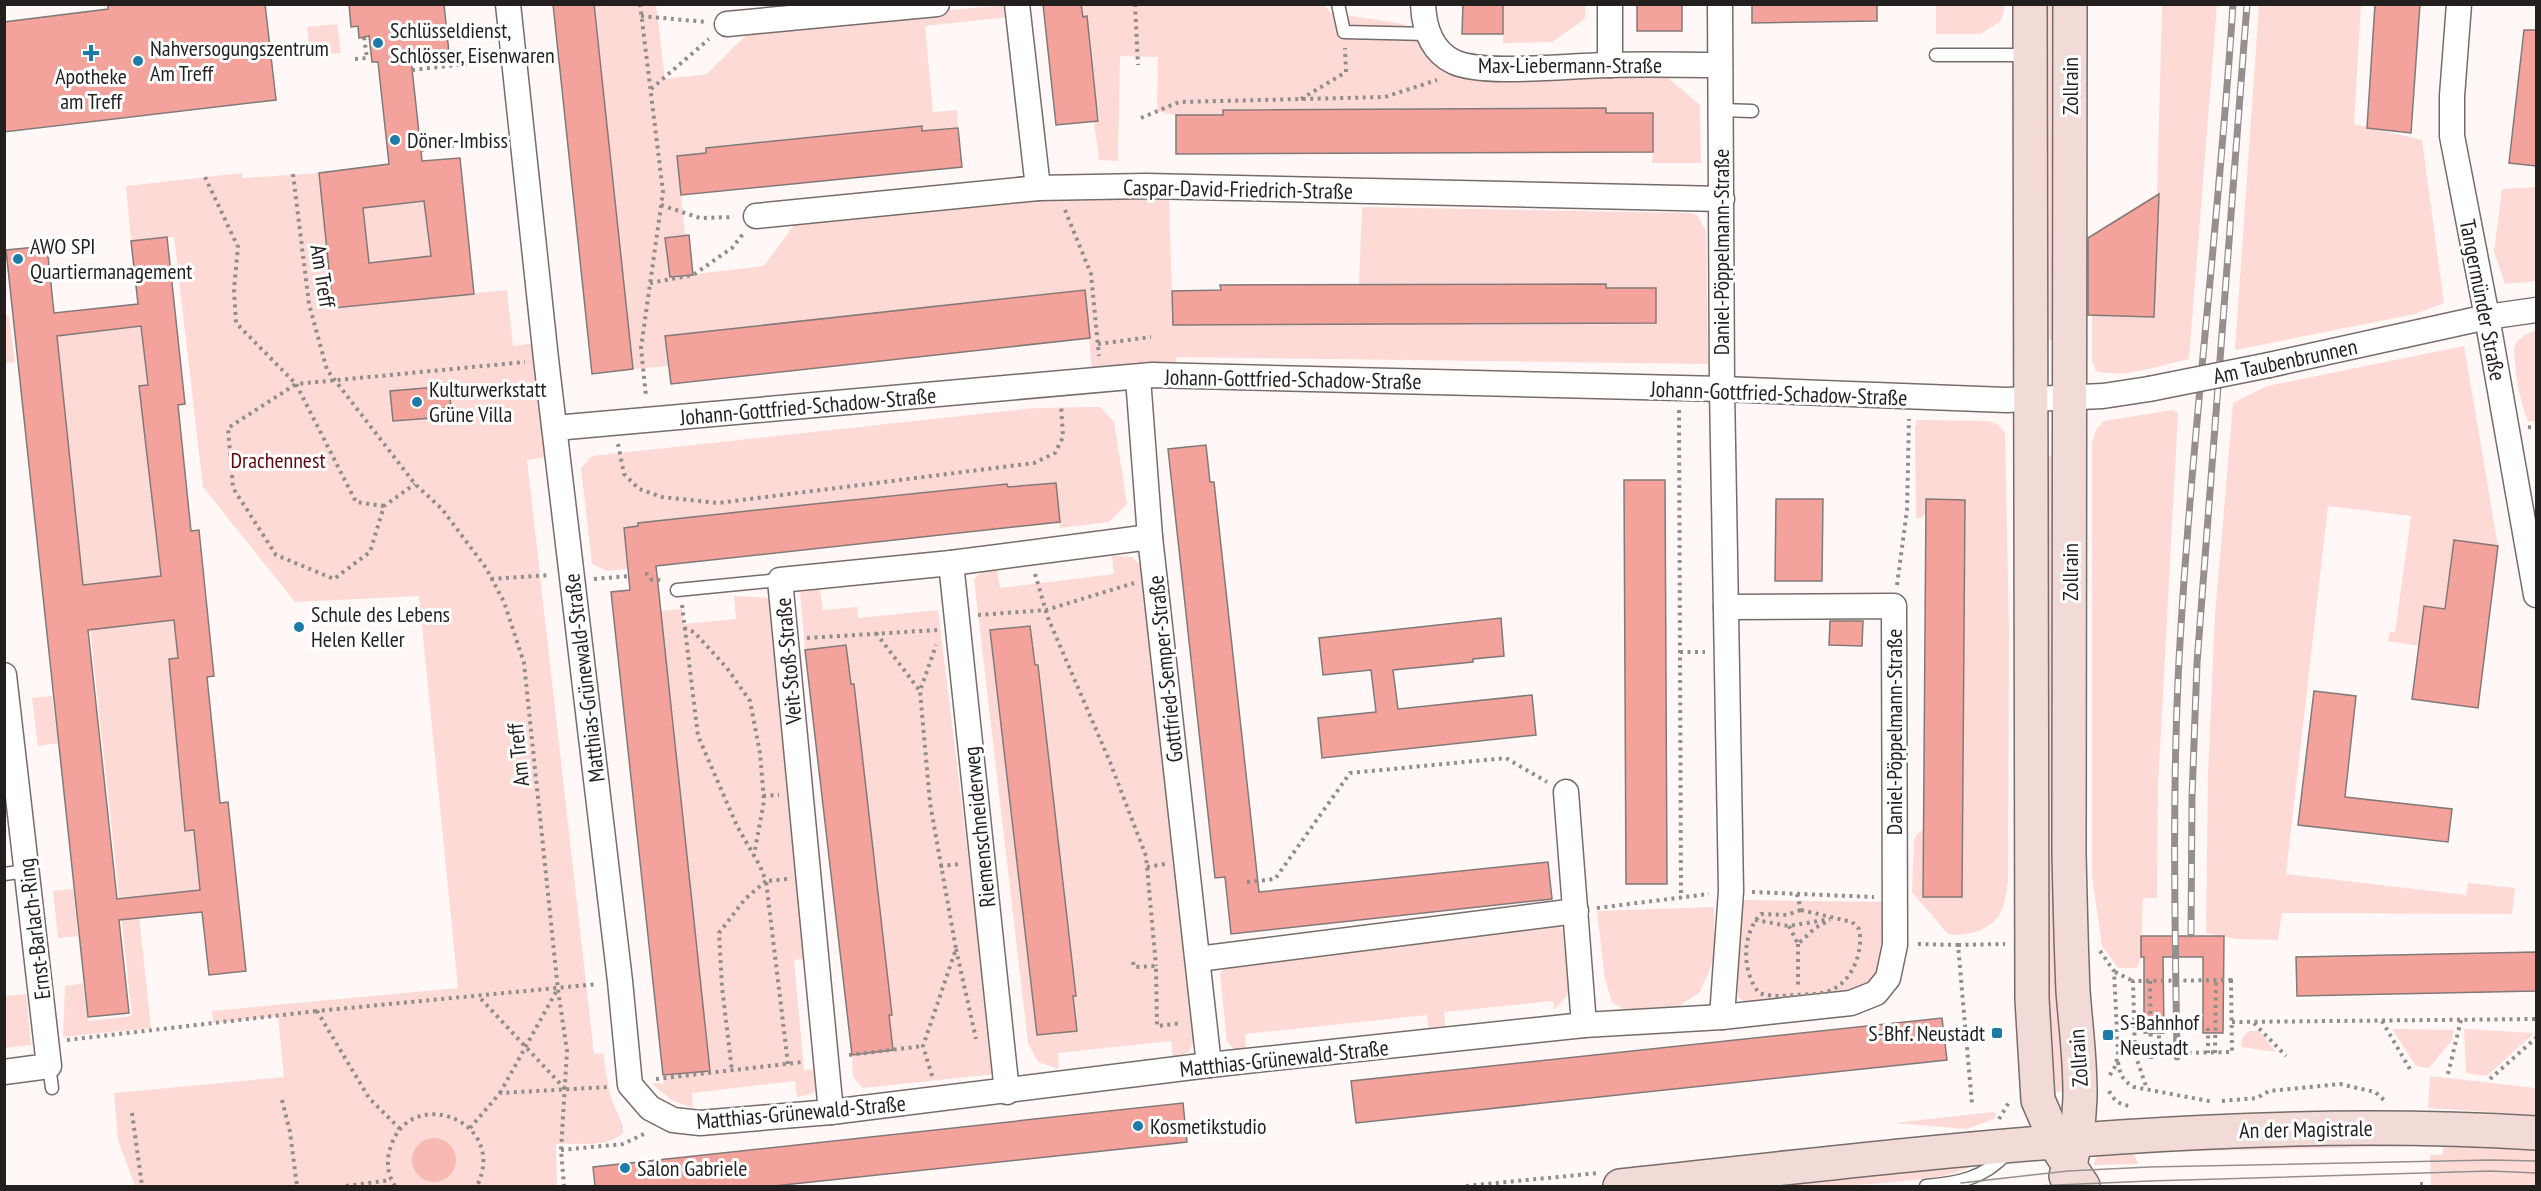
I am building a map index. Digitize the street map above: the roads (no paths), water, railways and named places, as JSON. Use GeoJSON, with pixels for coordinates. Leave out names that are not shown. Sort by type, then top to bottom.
{"type":"FeatureCollection","features":[{"type":"Feature","properties":{"kind":"main road","name":"Zollrain"},"geometry":{"type":"LineString","coordinates":[[2002,1135],[2032,1116],[2024,1096],[2032,999],[2030,4]]}},
{"type":"Feature","properties":{"kind":"main road","name":"Zollrain"},"geometry":{"type":"LineString","coordinates":[[2069,1164],[2081,1097],[2073,988],[2069,853],[2070,4]]}},
{"type":"Feature","properties":{"kind":"main road","name":"Zollrain"},"geometry":{"type":"LineString","coordinates":[[2024,1096],[2069,1164]]}},
{"type":"Feature","properties":{"kind":"main road","name":"An der Magistrale"},"geometry":{"type":"LineString","coordinates":[[1613,1179],[2002,1135],[2069,1164],[2225,1130],[2317,1128],[2536,1133]]}},
{"type":"Feature","properties":{"kind":"street","name":"Matthias-Grünewald-Straße"},"geometry":{"type":"LineString","coordinates":[[508,4],[546,359],[620,981],[630,1084],[650,1108],[673,1120],[700,1123],[831,1112],[1007,1092],[1209,1065],[1584,1025],[1722,1017],[1851,1003]]}},
{"type":"Feature","properties":{"kind":"street"},"geometry":{"type":"LineString","coordinates":[[726,24],[937,4]]}},
{"type":"Feature","properties":{"kind":"street"},"geometry":{"type":"LineString","coordinates":[[1017,4],[1046,188]]}},
{"type":"Feature","properties":{"kind":"street"},"geometry":{"type":"LineString","coordinates":[[1423,4],[1428,34]]}},
{"type":"Feature","properties":{"kind":"street"},"geometry":{"type":"LineString","coordinates":[[1610,4],[1610,64]]}},
{"type":"Feature","properties":{"kind":"street","name":"Daniel-Pöppelmann-Straße"},"geometry":{"type":"LineString","coordinates":[[1720,4],[1722,389],[1731,891],[1722,1017]]}},
{"type":"Feature","properties":{"kind":"street","name":"Tangermünder Straße"},"geometry":{"type":"LineString","coordinates":[[2459,4],[2452,96],[2452,136],[2487,317],[2536,595]]}},
{"type":"Feature","properties":{"kind":"street","name":"Max-Liebermann-Straße"},"geometry":{"type":"LineString","coordinates":[[1428,34],[1442,52],[1453,61],[1488,69],[1610,64],[1720,65]]}},
{"type":"Feature","properties":{"kind":"street","name":"Caspar-David-Friedrich-Straße"},"geometry":{"type":"LineString","coordinates":[[756,216],[1046,188],[1146,186],[1722,199]]}},
{"type":"Feature","properties":{"kind":"street","name":"Am Taubenbrunnen"},"geometry":{"type":"LineString","coordinates":[[2032,399],[2103,396],[2149,389],[2487,317],[2536,310]]}},
{"type":"Feature","properties":{"kind":"street","name":"Johann-Gottfried-Schadow-Straße"},"geometry":{"type":"LineString","coordinates":[[555,428],[1152,375],[1722,389],[1909,398],[2032,399]]}},
{"type":"Feature","properties":{"kind":"street","name":"Gottfried-Semper-Straße"},"geometry":{"type":"LineString","coordinates":[[1138,378],[1150,537],[1209,1065]]}},
{"type":"Feature","properties":{"kind":"street","name":"Veit-Stoß-Straße"},"geometry":{"type":"LineString","coordinates":[[831,1112],[780,580],[951,562],[1150,537]]}},
{"type":"Feature","properties":{"kind":"street","name":"Riemenschneiderweg"},"geometry":{"type":"LineString","coordinates":[[951,562],[1007,1092]]}},
{"type":"Feature","properties":{"kind":"street","name":"Daniel-Pöppelmann-Straße"},"geometry":{"type":"LineString","coordinates":[[1726,607],[1894,606],[1895,945],[1888,978],[1875,993],[1851,1003]]}},
{"type":"Feature","properties":{"kind":"street","name":"Ernst-Barlach-Ring"},"geometry":{"type":"LineString","coordinates":[[4,675],[16,872],[47,1042],[51,1077],[4,1072]]}},
{"type":"Feature","properties":{"kind":"street"},"geometry":{"type":"LineString","coordinates":[[1566,792],[1584,1025]]}},
{"type":"Feature","properties":{"kind":"street"},"geometry":{"type":"LineString","coordinates":[[1198,959],[1576,911]]}},
{"type":"Feature","properties":{"kind":"lane"},"geometry":{"type":"LineString","coordinates":[[1338,4],[1344,32],[1428,34]]}},
{"type":"Feature","properties":{"kind":"lane"},"geometry":{"type":"LineString","coordinates":[[1936,55],[2030,55]]}},
{"type":"Feature","properties":{"kind":"lane"},"geometry":{"type":"LineString","coordinates":[[1720,110],[1752,111]]}},
{"type":"Feature","properties":{"kind":"lane"},"geometry":{"type":"LineString","coordinates":[[680,589],[780,580]]}},
{"type":"Feature","properties":{"kind":"lane"},"geometry":{"type":"LineString","coordinates":[[1926,1186],[1962,1183],[1984,1171],[2001,1159],[2002,1135]]}},
{"type":"Feature","properties":{"kind":"tram line"},"geometry":{"type":"LineString","coordinates":[[1961,1183],[2068,1171],[2149,1167],[2536,1161]]}},
{"type":"Feature","properties":{"kind":"tram line"},"geometry":{"type":"LineString","coordinates":[[2035,1186],[2491,1171],[2536,1173]]}},
{"type":"Feature","properties":{"kind":"railway"},"geometry":{"type":"LineString","coordinates":[[2177,1057],[2175,809],[2179,660],[2233,4]]}},
{"type":"Feature","properties":{"kind":"railway"},"geometry":{"type":"LineString","coordinates":[[2191,934],[2192,797],[2197,663],[2247,4]]}},
{"type":"Feature","properties":{"kind":"place","name":"Schlüsseldienst, Schlösser, Eisenwaren"},"geometry":{"type":"Point","coordinates":[378,43]}},
{"type":"Feature","properties":{"kind":"place","name":"Apotheke am Treff"},"geometry":{"type":"Point","coordinates":[91,53]}},
{"type":"Feature","properties":{"kind":"place","name":"Nahversogungszentrum Am Treff"},"geometry":{"type":"Point","coordinates":[138,61]}},
{"type":"Feature","properties":{"kind":"place","name":"Döner-Imbiss"},"geometry":{"type":"Point","coordinates":[395,140]}},
{"type":"Feature","properties":{"kind":"place","name":"AWO SPI Quartiermanagement"},"geometry":{"type":"Point","coordinates":[18,259]}},
{"type":"Feature","properties":{"kind":"place","name":"Kulturwerkstatt Grüne Villa"},"geometry":{"type":"Point","coordinates":[417,402]}},
{"type":"Feature","properties":{"kind":"place","name":"Schule des Lebens Helen Keller"},"geometry":{"type":"Point","coordinates":[299,627]}},
{"type":"Feature","properties":{"kind":"place","name":"S-Bhf. Neustadt"},"geometry":{"type":"Point","coordinates":[1997,1033]}},
{"type":"Feature","properties":{"kind":"place","name":"S-Bahnhof Neustadt"},"geometry":{"type":"Point","coordinates":[2108,1035]}},
{"type":"Feature","properties":{"kind":"place","name":"Kosmetikstudio"},"geometry":{"type":"Point","coordinates":[1138,1126]}},
{"type":"Feature","properties":{"kind":"place","name":"Salon Gabriele"},"geometry":{"type":"Point","coordinates":[625,1168]}},
{"type":"Feature","properties":{"kind":"park label","name":"Drachennest"},"geometry":{"type":"Point","coordinates":[278,460]}}]}
